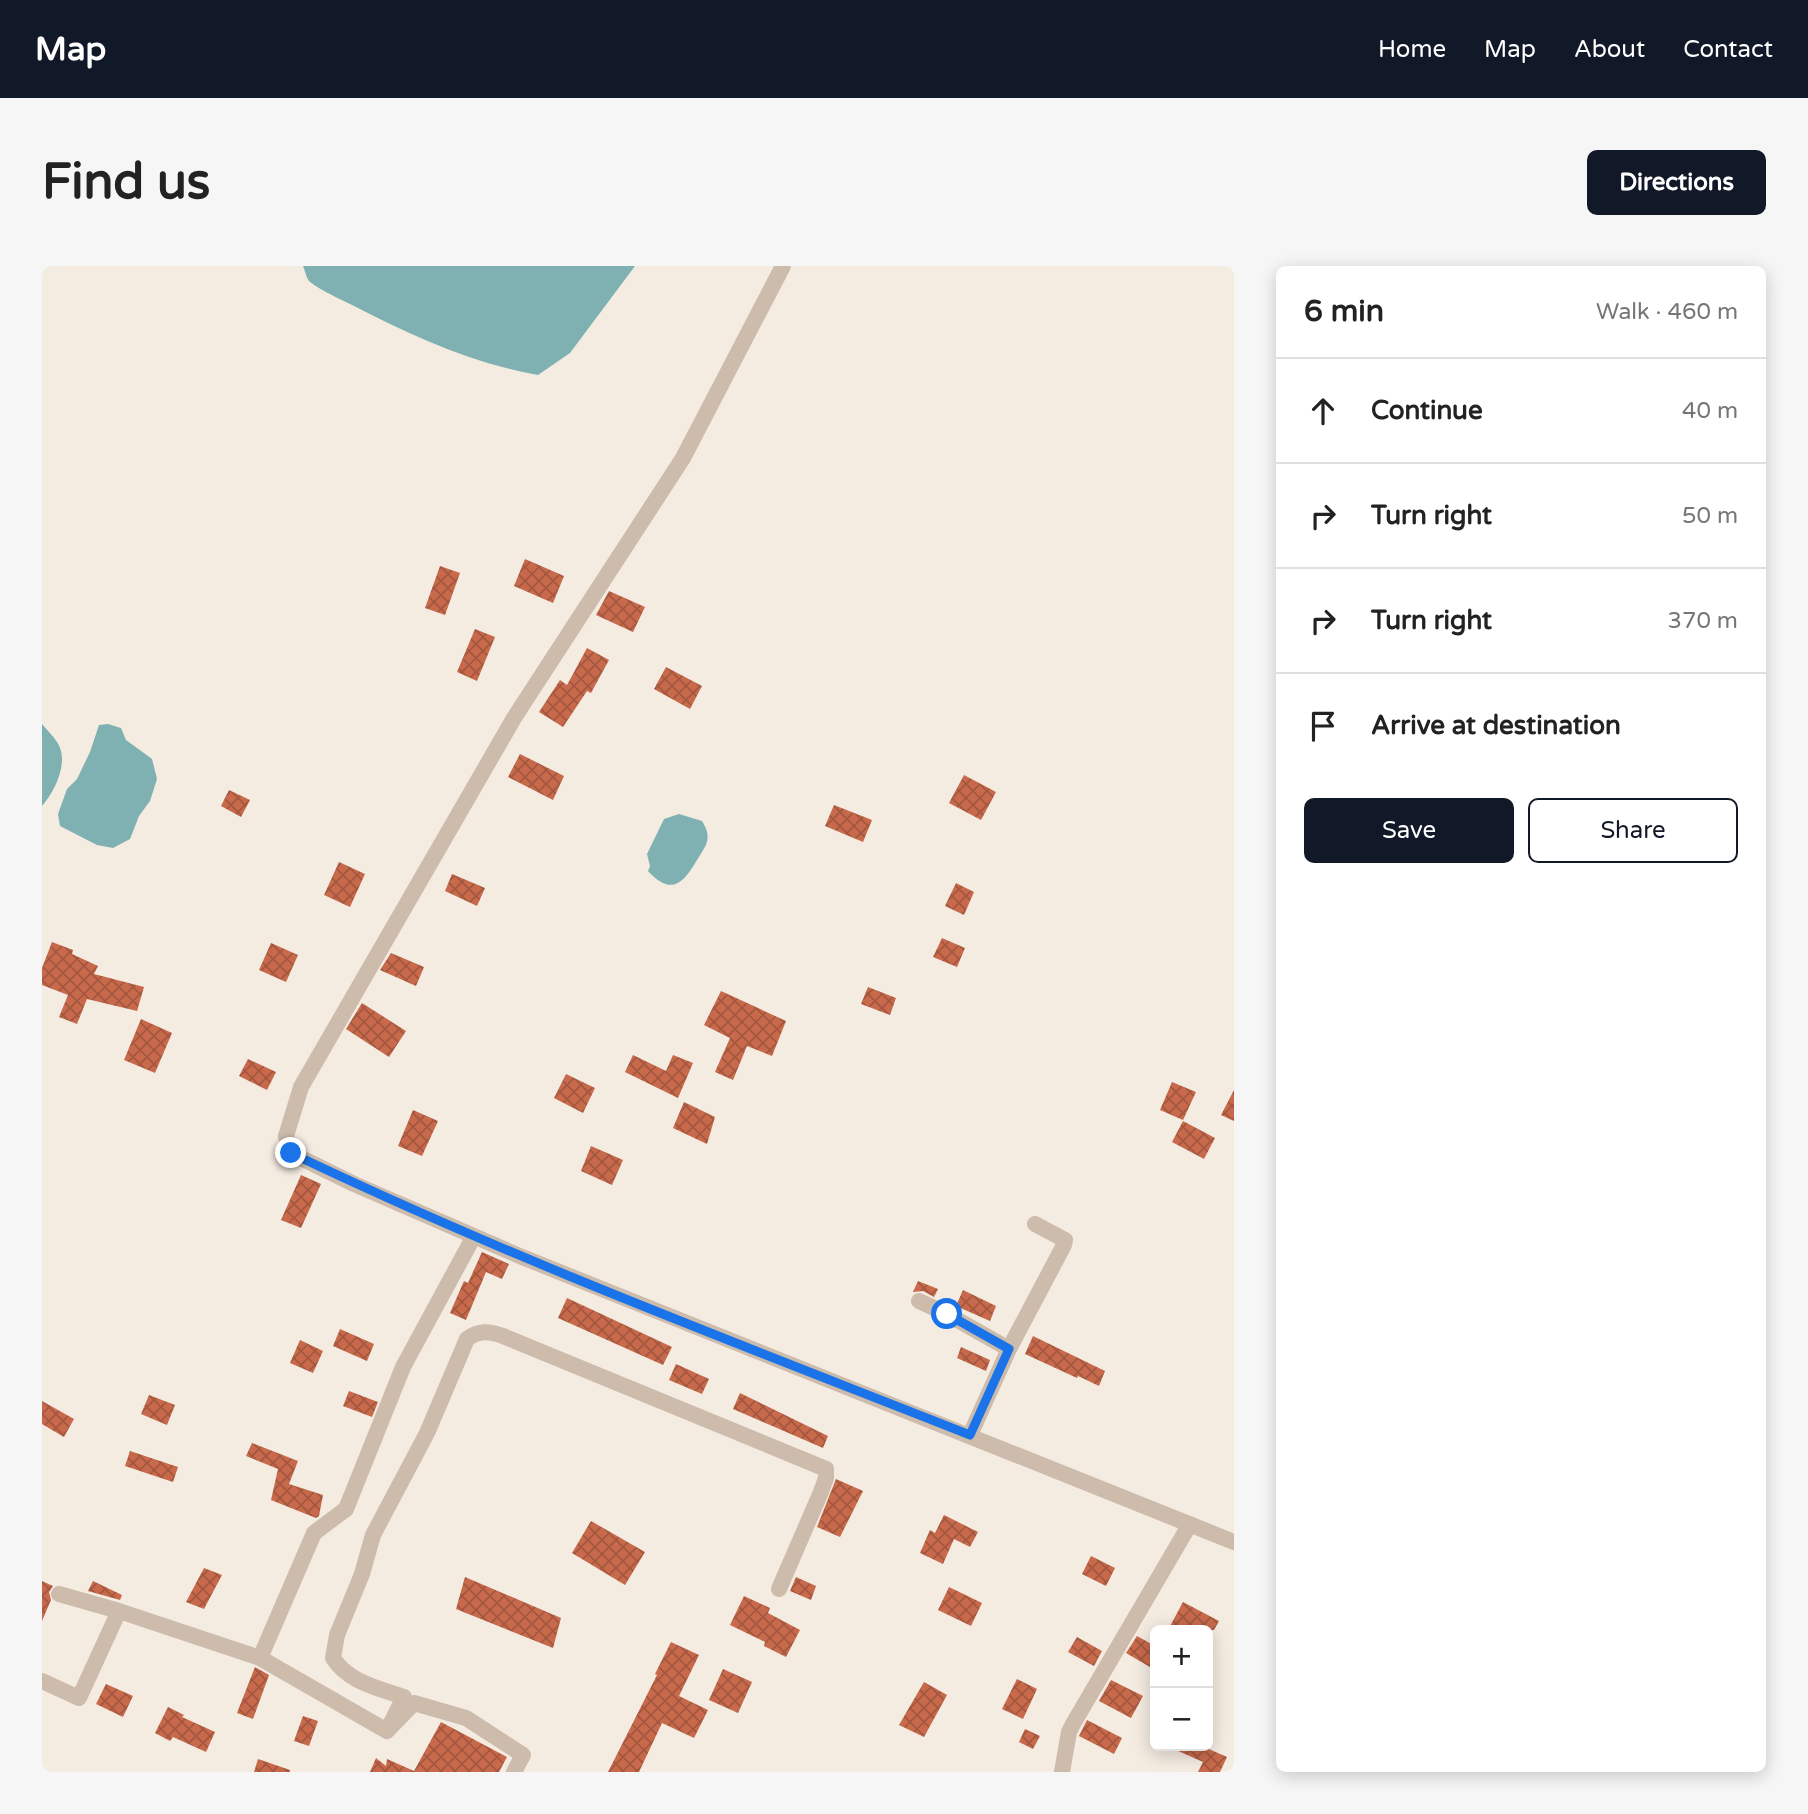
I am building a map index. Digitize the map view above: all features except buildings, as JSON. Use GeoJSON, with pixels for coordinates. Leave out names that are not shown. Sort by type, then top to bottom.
{"type":"FeatureCollection","features":[{"type":"Feature","properties":{"kind":"street"},"geometry":{"type":"LineString","coordinates":[[783,266],[683,458],[514,718],[300,1087],[286,1136],[291,1153],[474,1236],[1234,1542]]}},
{"type":"Feature","properties":{"kind":"street"},"geometry":{"type":"LineString","coordinates":[[970,1435],[1009,1349],[1064,1245],[1065,1240],[1061,1237],[1035,1224]]}},
{"type":"Feature","properties":{"kind":"street"},"geometry":{"type":"LineString","coordinates":[[260,1658],[314,1533],[346,1509],[402,1367],[474,1236]]}},
{"type":"Feature","properties":{"kind":"street"},"geometry":{"type":"LineString","coordinates":[[919,1301],[1009,1349]]}},
{"type":"Feature","properties":{"kind":"street"},"geometry":{"type":"LineString","coordinates":[[387,1731],[404,1697],[355,1679],[340,1669],[333,1658],[337,1635],[362,1574],[373,1535],[427,1433],[467,1339],[476,1332],[491,1332],[503,1336],[826,1469],[821,1492],[779,1589]]}},
{"type":"Feature","properties":{"kind":"street"},"geometry":{"type":"LineString","coordinates":[[1062,1772],[1069,1732],[1073,1724],[1190,1524]]}},
{"type":"Feature","properties":{"kind":"street"},"geometry":{"type":"LineString","coordinates":[[59,1594],[260,1658],[387,1731]]}},
{"type":"Feature","properties":{"kind":"street"},"geometry":{"type":"LineString","coordinates":[[42,1681],[79,1698],[119,1611]]}},
{"type":"Feature","properties":{"kind":"street"},"geometry":{"type":"LineString","coordinates":[[387,1731],[414,1703],[466,1718],[523,1755],[514,1772]]}},
{"type":"Feature","properties":{"kind":"water"},"geometry":{"type":"Polygon","coordinates":[[[303,266],[635,266],[570,353],[538,375],[466,356],[397,327],[318,287],[309,281],[303,266]]]}},
{"type":"Feature","properties":{"kind":"water"},"geometry":{"type":"Polygon","coordinates":[[[42,724],[57,742],[62,758],[56,784],[42,806],[42,724]]]}},
{"type":"Feature","properties":{"kind":"water"},"geometry":{"type":"Polygon","coordinates":[[[108,724],[121,728],[126,740],[152,759],[157,779],[150,801],[139,816],[130,839],[113,848],[97,845],[60,826],[58,814],[67,789],[77,779],[90,752],[99,725],[108,724]]]}},
{"type":"Feature","properties":{"kind":"water"},"geometry":{"type":"Polygon","coordinates":[[[679,814],[702,821],[708,837],[687,875],[676,884],[670,885],[656,879],[648,871],[650,866],[647,854],[664,819],[679,814]]]}},
{"type":"Feature","properties":{"kind":"route"},"geometry":{"type":"LineString","coordinates":[[291,1153],[354,1184],[522,1257],[970,1435],[1009,1349],[947,1314]]}}]}
